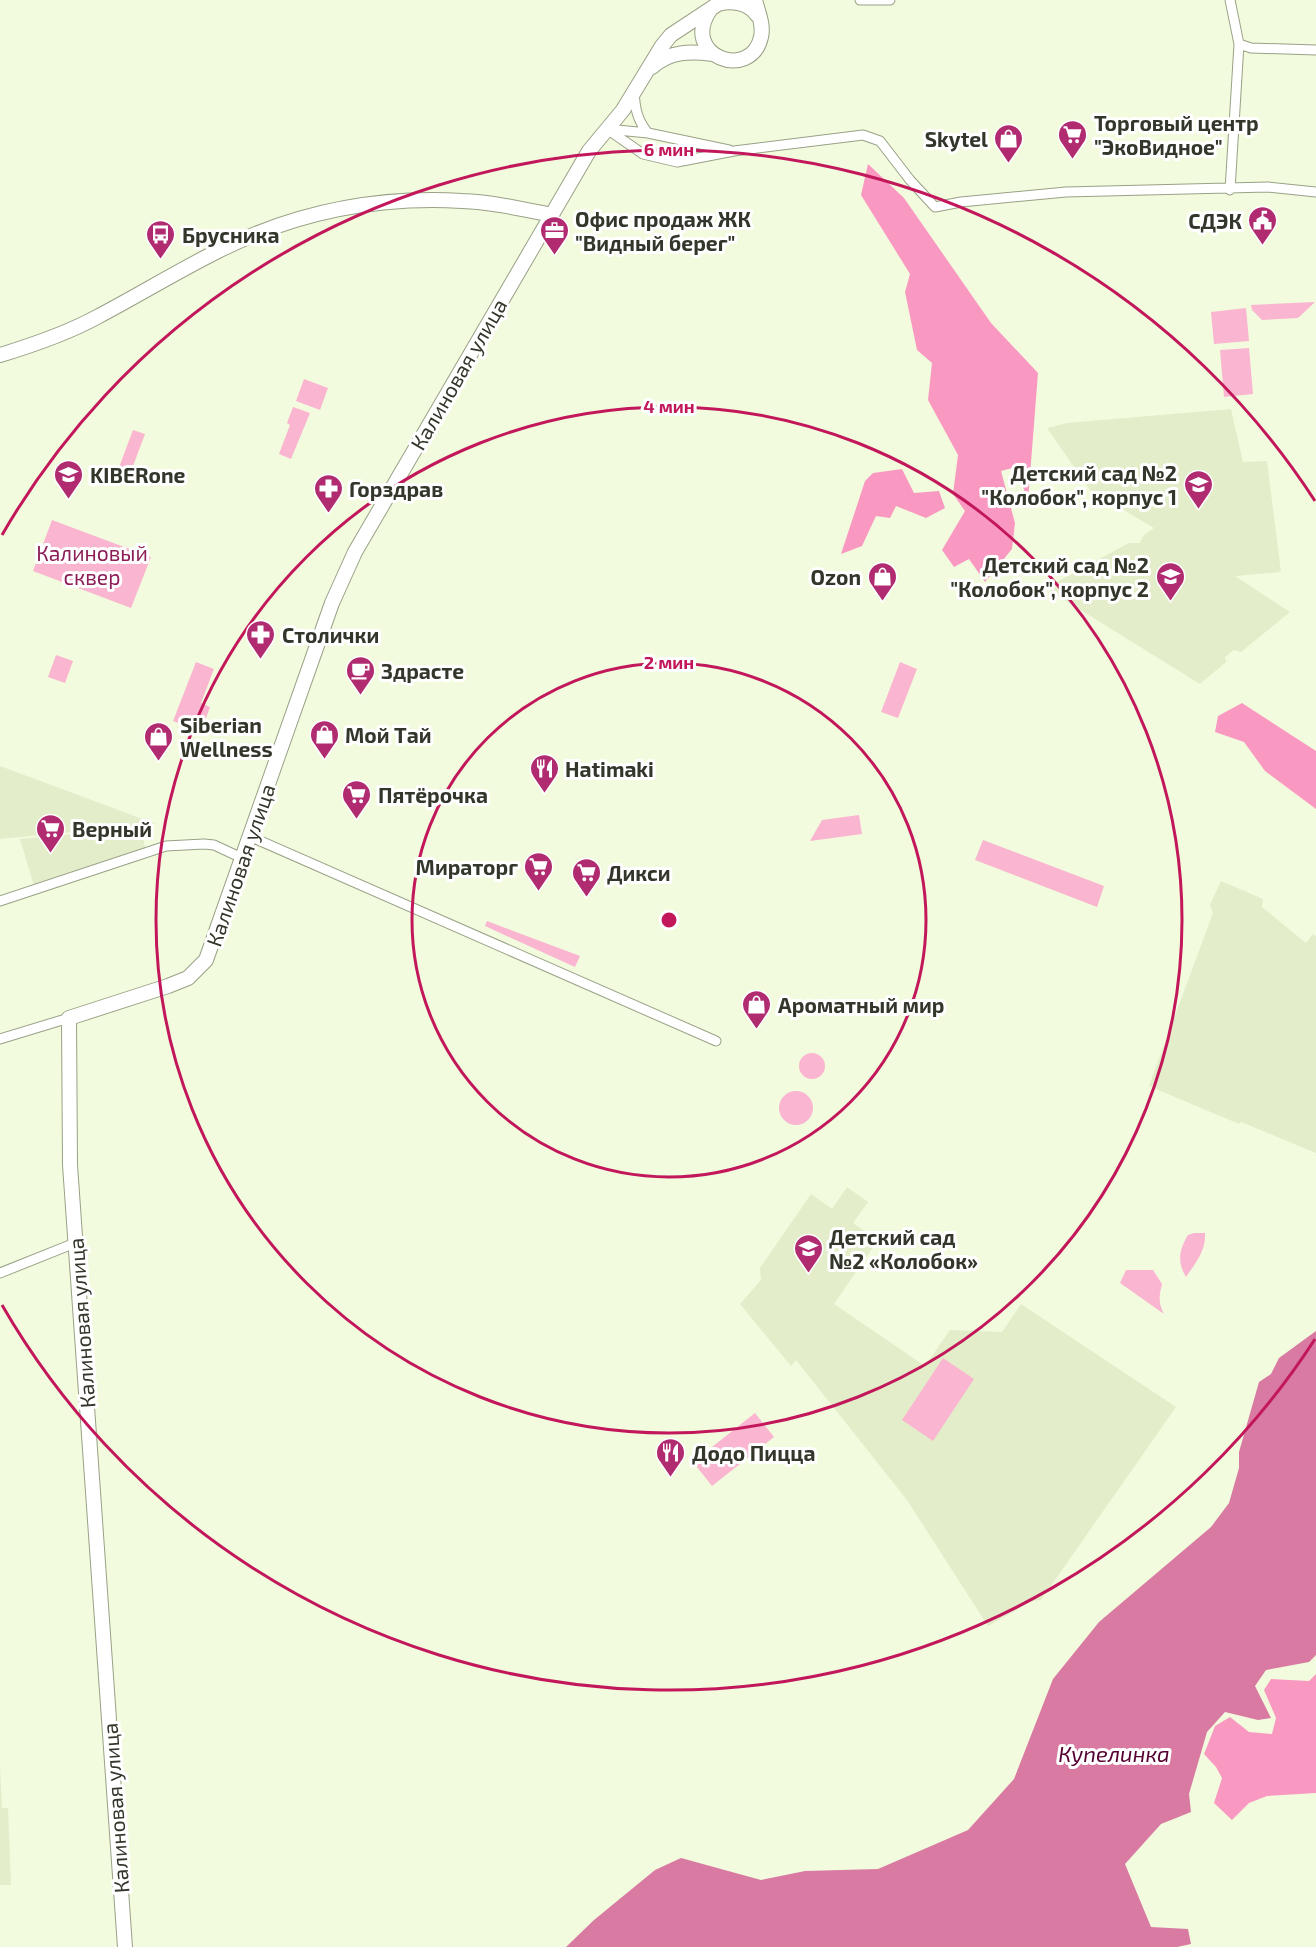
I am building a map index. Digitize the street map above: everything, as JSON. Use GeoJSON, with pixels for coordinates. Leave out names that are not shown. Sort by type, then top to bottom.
{"type":"FeatureCollection","features":[{"type":"Feature","properties":{"kind":"street"},"geometry":{"type":"LineString","coordinates":[[646,73],[661,59],[676,53],[694,51],[713,54],[729,61],[738,60],[754,52],[762,36],[755,0]]}},
{"type":"Feature","properties":{"kind":"street"},"geometry":{"type":"LineString","coordinates":[[860,0],[890,0]]}},
{"type":"Feature","properties":{"kind":"street"},"geometry":{"type":"LineString","coordinates":[[1230,0],[1239,44],[1230,190]]}},
{"type":"Feature","properties":{"kind":"street"},"geometry":{"type":"LineString","coordinates":[[713,54],[707,47],[702,33],[705,18],[717,5],[727,1],[737,1],[754,10],[759,18]]}},
{"type":"Feature","properties":{"kind":"street","name":"Калиновая улица"},"geometry":{"type":"LineString","coordinates":[[125,1947],[70,1165],[69,1018],[188,978],[197,970],[210,950],[332,603],[349,564],[590,151],[634,91],[670,35],[717,5]]}},
{"type":"Feature","properties":{"kind":"street"},"geometry":{"type":"LineString","coordinates":[[1239,44],[1251,48],[1316,50]]}},
{"type":"Feature","properties":{"kind":"street"},"geometry":{"type":"LineString","coordinates":[[634,91],[640,124],[648,133]]}},
{"type":"Feature","properties":{"kind":"street"},"geometry":{"type":"LineString","coordinates":[[607,129],[648,133],[734,151]]}},
{"type":"Feature","properties":{"kind":"street"},"geometry":{"type":"LineString","coordinates":[[607,129],[643,154],[677,162],[734,151],[863,135],[880,141],[910,180],[935,207],[962,202],[1066,192],[1230,190],[1268,187],[1316,192]]}},
{"type":"Feature","properties":{"kind":"street"},"geometry":{"type":"LineString","coordinates":[[0,355],[31,346],[96,318],[217,251],[283,224],[326,211],[370,203],[418,200],[464,201],[510,206],[552,215]]}},
{"type":"Feature","properties":{"kind":"street"},"geometry":{"type":"LineString","coordinates":[[249,836],[716,1041]]}},
{"type":"Feature","properties":{"kind":"street"},"geometry":{"type":"LineString","coordinates":[[0,901],[166,846],[214,845],[242,858]]}},
{"type":"Feature","properties":{"kind":"street"},"geometry":{"type":"LineString","coordinates":[[0,1039],[69,1018]]}},
{"type":"Feature","properties":{"kind":"street"},"geometry":{"type":"LineString","coordinates":[[0,1273],[75,1243]]}},
{"type":"Feature","properties":{"kind":"shaded area"},"geometry":{"type":"Polygon","coordinates":[[[868,164],[904,198],[991,323],[1038,373],[1028,501],[1016,467],[1001,471],[1015,523],[1012,549],[985,582],[969,559],[954,567],[942,550],[965,511],[953,494],[958,455],[928,400],[932,363],[917,350],[905,292],[910,274],[861,195],[868,164]]]}},
{"type":"Feature","properties":{"kind":"shaded area"},"geometry":{"type":"Polygon","coordinates":[[[1231,409],[1243,462],[1267,461],[1281,572],[1235,576],[1290,612],[1241,652],[1234,650],[1225,657],[1226,662],[1200,684],[1050,591],[1055,583],[1129,543],[1140,543],[1143,536],[1154,528],[1090,490],[1047,428],[1067,423],[1231,409]]]}},
{"type":"Feature","properties":{"kind":"shaded area"},"geometry":{"type":"Polygon","coordinates":[[[902,469],[914,493],[939,491],[945,508],[926,518],[896,506],[890,518],[876,516],[862,546],[841,554],[865,481],[873,473],[902,469]]]}},
{"type":"Feature","properties":{"kind":"shaded area"},"geometry":{"type":"Polygon","coordinates":[[[1242,703],[1316,751],[1316,809],[1265,771],[1244,742],[1215,732],[1218,716],[1242,703]]]}},
{"type":"Feature","properties":{"kind":"shaded area"},"geometry":{"type":"Polygon","coordinates":[[[0,766],[156,824],[0,839],[0,766]]]}},
{"type":"Feature","properties":{"kind":"shaded area"},"geometry":{"type":"Polygon","coordinates":[[[142,828],[145,848],[34,886],[20,839],[142,828]]]}},
{"type":"Feature","properties":{"kind":"shaded area"},"geometry":{"type":"Polygon","coordinates":[[[1221,881],[1263,899],[1262,907],[1306,943],[1313,934],[1316,936],[1316,1153],[1149,1086],[1213,913],[1210,905],[1221,881]]]}},
{"type":"Feature","properties":{"kind":"shaded area"},"geometry":{"type":"Polygon","coordinates":[[[847,1187],[868,1202],[853,1223],[878,1240],[834,1304],[925,1366],[950,1330],[1002,1332],[1021,1304],[1176,1407],[1041,1600],[1032,1601],[988,1626],[907,1500],[796,1360],[791,1366],[740,1304],[761,1280],[760,1268],[811,1194],[832,1209],[847,1187]]]}},
{"type":"Feature","properties":{"kind":"shaded area"},"geometry":{"type":"Polygon","coordinates":[[[1316,1674],[1316,1793],[1267,1796],[1249,1803],[1232,1820],[1214,1803],[1222,1778],[1204,1754],[1215,1726],[1230,1717],[1249,1732],[1272,1734],[1276,1718],[1264,1690],[1271,1679],[1309,1681],[1316,1674]]]}},
{"type":"Feature","properties":{"kind":"shaded area"},"geometry":{"type":"Polygon","coordinates":[[[0,1765],[2,1808],[8,1808],[11,1885],[0,1885],[0,1765]]]}},
{"type":"Feature","properties":{"kind":"green space"},"geometry":{"type":"Polygon","coordinates":[[[1315,302],[1298,318],[1262,320],[1252,310],[1251,305],[1315,302]]]}},
{"type":"Feature","properties":{"kind":"green space"},"geometry":{"type":"Polygon","coordinates":[[[1246,308],[1249,341],[1214,344],[1211,312],[1246,308]]]}},
{"type":"Feature","properties":{"kind":"green space"},"geometry":{"type":"Polygon","coordinates":[[[1249,348],[1253,394],[1224,397],[1220,350],[1249,348]]]}},
{"type":"Feature","properties":{"kind":"green space"},"geometry":{"type":"Polygon","coordinates":[[[304,379],[328,388],[320,410],[296,401],[304,379]]]}},
{"type":"Feature","properties":{"kind":"green space"},"geometry":{"type":"Polygon","coordinates":[[[293,407],[310,413],[291,459],[279,454],[290,425],[287,423],[293,407]]]}},
{"type":"Feature","properties":{"kind":"green space"},"geometry":{"type":"Polygon","coordinates":[[[133,430],[145,434],[130,474],[118,470],[133,430]]]}},
{"type":"Feature","properties":{"kind":"green space","name":"Калиновый сквер"},"geometry":{"type":"Polygon","coordinates":[[[52,520],[151,557],[131,608],[33,571],[52,520]]]}},
{"type":"Feature","properties":{"kind":"green space"},"geometry":{"type":"Polygon","coordinates":[[[56,655],[73,661],[65,683],[48,677],[56,655]]]}},
{"type":"Feature","properties":{"kind":"green space"},"geometry":{"type":"Polygon","coordinates":[[[196,662],[214,669],[201,703],[210,707],[201,732],[173,721],[196,662]]]}},
{"type":"Feature","properties":{"kind":"green space"},"geometry":{"type":"Polygon","coordinates":[[[900,662],[917,669],[898,718],[881,712],[900,662]]]}},
{"type":"Feature","properties":{"kind":"green space"},"geometry":{"type":"Polygon","coordinates":[[[859,815],[862,834],[810,841],[822,820],[859,815]]]}},
{"type":"Feature","properties":{"kind":"green space"},"geometry":{"type":"Polygon","coordinates":[[[983,840],[1104,886],[1097,907],[975,860],[983,840]]]}},
{"type":"Feature","properties":{"kind":"green space"},"geometry":{"type":"Polygon","coordinates":[[[487,921],[580,956],[575,967],[485,926],[487,921]]]}},
{"type":"Feature","properties":{"kind":"green space"},"geometry":{"type":"Polygon","coordinates":[[[812,1053],[821,1057],[825,1066],[821,1075],[812,1079],[803,1075],[799,1066],[803,1057],[812,1053]]]}},
{"type":"Feature","properties":{"kind":"green space"},"geometry":{"type":"Polygon","coordinates":[[[796,1091],[808,1096],[813,1108],[808,1120],[796,1125],[784,1120],[779,1108],[784,1096],[796,1091]]]}},
{"type":"Feature","properties":{"kind":"green space"},"geometry":{"type":"Polygon","coordinates":[[[1205,1233],[1204,1245],[1200,1256],[1186,1277],[1180,1261],[1181,1251],[1188,1235],[1205,1233]]]}},
{"type":"Feature","properties":{"kind":"green space"},"geometry":{"type":"Polygon","coordinates":[[[1126,1270],[1153,1270],[1162,1284],[1160,1299],[1164,1314],[1120,1283],[1126,1270]]]}},
{"type":"Feature","properties":{"kind":"green space"},"geometry":{"type":"Polygon","coordinates":[[[943,1358],[974,1379],[933,1441],[902,1420],[943,1358]]]}},
{"type":"Feature","properties":{"kind":"green space"},"geometry":{"type":"Polygon","coordinates":[[[755,1413],[774,1437],[712,1486],[693,1462],[755,1413]]]}},
{"type":"Feature","properties":{"kind":"water","name":"Купелинка"},"geometry":{"type":"Polygon","coordinates":[[[1316,1331],[1316,1655],[1309,1662],[1266,1670],[1255,1686],[1271,1718],[1258,1720],[1225,1712],[1207,1732],[1189,1794],[1191,1812],[1161,1824],[1125,1864],[1151,1927],[1188,1929],[1191,1944],[1177,1947],[566,1947],[594,1920],[655,1870],[681,1858],[761,1880],[805,1871],[878,1869],[968,1830],[1014,1779],[1053,1679],[1099,1622],[1211,1527],[1229,1503],[1239,1468],[1239,1452],[1259,1382],[1271,1374],[1279,1358],[1316,1331]]]}},
{"type":"Feature","properties":{"kind":"place","name":"Торговый центр \"ЭкоВидное\""},"geometry":{"type":"Point","coordinates":[1073,160]}},
{"type":"Feature","properties":{"kind":"place","name":"Skytel"},"geometry":{"type":"Point","coordinates":[1009,164]}},
{"type":"Feature","properties":{"kind":"place","name":"СДЭК"},"geometry":{"type":"Point","coordinates":[1263,246]}},
{"type":"Feature","properties":{"kind":"place","name":"Офис продаж ЖК \"Видный берег\""},"geometry":{"type":"Point","coordinates":[554,256]}},
{"type":"Feature","properties":{"kind":"place","name":"Брусника"},"geometry":{"type":"Point","coordinates":[161,260]}},
{"type":"Feature","properties":{"kind":"place","name":"KIBERone"},"geometry":{"type":"Point","coordinates":[69,500]}},
{"type":"Feature","properties":{"kind":"place","name":"Детский сад №2 \"Колобок\", корпус 1"},"geometry":{"type":"Point","coordinates":[1198,510]}},
{"type":"Feature","properties":{"kind":"place","name":"Горздрав"},"geometry":{"type":"Point","coordinates":[328,514]}},
{"type":"Feature","properties":{"kind":"place","name":"Ozon"},"geometry":{"type":"Point","coordinates":[882,602]}},
{"type":"Feature","properties":{"kind":"place","name":"Детский сад №2 \"Колобок\", корпус 2"},"geometry":{"type":"Point","coordinates":[1170,602]}},
{"type":"Feature","properties":{"kind":"place","name":"Столички"},"geometry":{"type":"Point","coordinates":[261,660]}},
{"type":"Feature","properties":{"kind":"place","name":"Здрасте"},"geometry":{"type":"Point","coordinates":[360,696]}},
{"type":"Feature","properties":{"kind":"place","name":"Мой Тай"},"geometry":{"type":"Point","coordinates":[324,760]}},
{"type":"Feature","properties":{"kind":"place","name":"Siberian Wellness"},"geometry":{"type":"Point","coordinates":[159,762]}},
{"type":"Feature","properties":{"kind":"place","name":"Hatimaki"},"geometry":{"type":"Point","coordinates":[544,794]}},
{"type":"Feature","properties":{"kind":"place","name":"Пятёрочка"},"geometry":{"type":"Point","coordinates":[357,820]}},
{"type":"Feature","properties":{"kind":"place","name":"Верный"},"geometry":{"type":"Point","coordinates":[51,854]}},
{"type":"Feature","properties":{"kind":"place","name":"Мираторг"},"geometry":{"type":"Point","coordinates":[539,892]}},
{"type":"Feature","properties":{"kind":"place","name":"Дикси"},"geometry":{"type":"Point","coordinates":[586,898]}},
{"type":"Feature","properties":{"kind":"place","name":"Ароматный мир"},"geometry":{"type":"Point","coordinates":[757,1030]}},
{"type":"Feature","properties":{"kind":"place","name":"Детский сад №2 «Колобок»"},"geometry":{"type":"Point","coordinates":[808,1274]}},
{"type":"Feature","properties":{"kind":"place","name":"Додо Пицца"},"geometry":{"type":"Point","coordinates":[671,1478]}}]}
